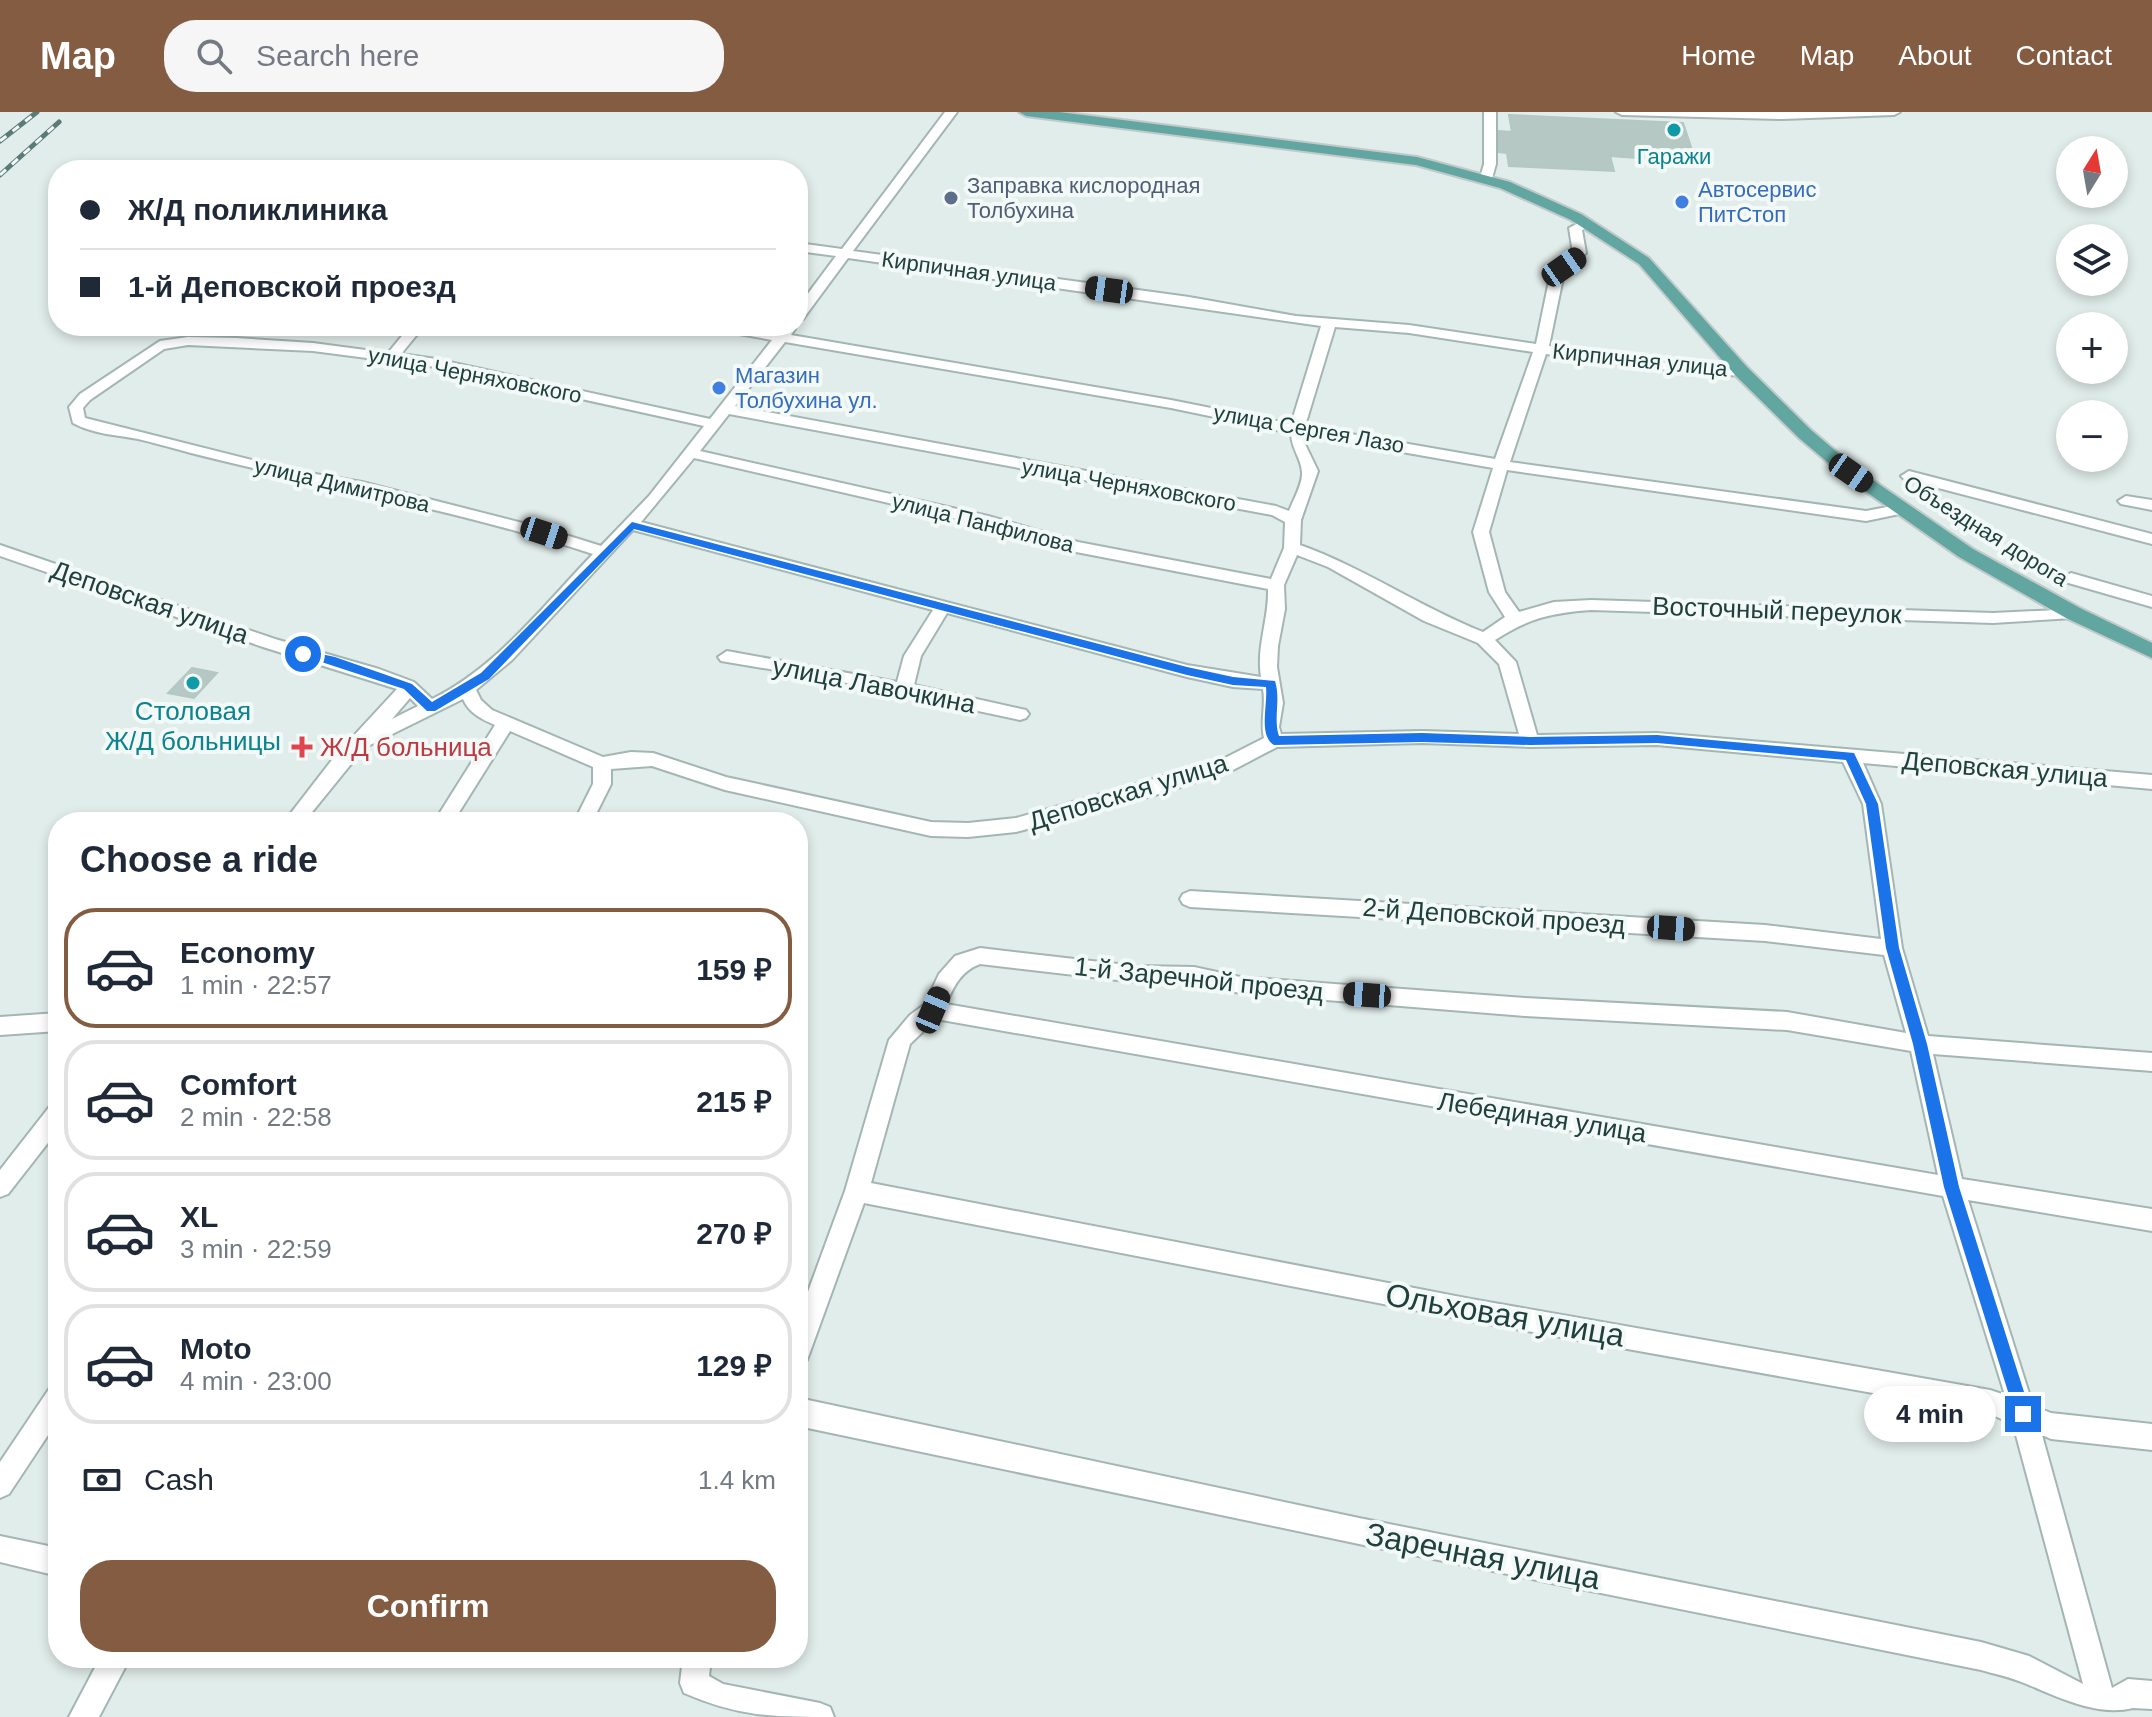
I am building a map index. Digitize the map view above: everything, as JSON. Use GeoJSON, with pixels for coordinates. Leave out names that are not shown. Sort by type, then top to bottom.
{"type":"FeatureCollection","features":[{"type":"Feature","properties":{"kind":"main road","name":"Объездная дорога"},"geometry":{"type":"LineString","coordinates":[[1026,112],[1365,152],[1417,161],[1486,178],[1586,223],[1644,261],[1741,371],[1817,444],[1966,553],[2073,613],[2149,650]]}},
{"type":"Feature","properties":{"kind":"street"},"geometry":{"type":"LineString","coordinates":[[808,303],[951,112]]}},
{"type":"Feature","properties":{"kind":"street"},"geometry":{"type":"LineString","coordinates":[[1486,178],[1490,164],[1490,112]]}},
{"type":"Feature","properties":{"kind":"street"},"geometry":{"type":"LineString","coordinates":[[1622,112],[1782,116],[1892,112]]}},
{"type":"Feature","properties":{"kind":"street","name":"Кирпичная улица"},"geometry":{"type":"LineString","coordinates":[[1515,619],[1497,592],[1481,532],[1539,349],[1547,333],[1558,271],[1579,256],[1582,250],[1575,228],[1586,223]]}},
{"type":"Feature","properties":{"kind":"street","name":"Кирпичная улица"},"geometry":{"type":"LineString","coordinates":[[808,248],[1176,299],[1289,318],[1409,329],[1650,366],[1713,372],[1741,371]]}},
{"type":"Feature","properties":{"kind":"street"},"geometry":{"type":"LineString","coordinates":[[1274,741],[1270,727],[1274,703],[1269,646],[1277,609],[1276,585],[1292,548],[1293,520],[1310,471],[1298,444],[1299,430],[1313,368],[1329,323]]}},
{"type":"Feature","properties":{"kind":"street","name":"улица Сергея Лазо"},"geometry":{"type":"LineString","coordinates":[[808,335],[1299,430],[1501,465],[1866,516],[1903,509]]}},
{"type":"Feature","properties":{"kind":"street"},"geometry":{"type":"LineString","coordinates":[[392,356],[409,336]]}},
{"type":"Feature","properties":{"kind":"street"},"geometry":{"type":"LineString","coordinates":[[360,743],[467,689],[506,656],[632,525],[783,336]]}},
{"type":"Feature","properties":{"kind":"street","name":"улица Черняховского"},"geometry":{"type":"LineString","coordinates":[[78,420],[76,407],[85,397],[160,345],[170,342],[313,347],[392,356],[713,424]]}},
{"type":"Feature","properties":{"kind":"street","name":"улица Черняховского"},"geometry":{"type":"LineString","coordinates":[[726,409],[1276,511],[1293,520]]}},
{"type":"Feature","properties":{"kind":"street","name":"улица Димитрова"},"geometry":{"type":"LineString","coordinates":[[78,420],[89,426],[140,435],[292,474],[357,485],[544,533],[605,553]]}},
{"type":"Feature","properties":{"kind":"street","name":"улица Панфилова"},"geometry":{"type":"LineString","coordinates":[[691,453],[988,521],[1076,547],[1276,585]]}},
{"type":"Feature","properties":{"kind":"street"},"geometry":{"type":"LineString","coordinates":[[1909,476],[2152,539]]}},
{"type":"Feature","properties":{"kind":"street"},"geometry":{"type":"LineString","coordinates":[[2126,501],[2152,505]]}},
{"type":"Feature","properties":{"kind":"street"},"geometry":{"type":"LineString","coordinates":[[632,525],[1187,671],[1233,681],[1271,684]]}},
{"type":"Feature","properties":{"kind":"street"},"geometry":{"type":"LineString","coordinates":[[1292,548],[1334,563],[1430,617],[1484,639],[1507,662],[1530,741]]}},
{"type":"Feature","properties":{"kind":"street","name":"Деповская улица"},"geometry":{"type":"LineString","coordinates":[[0,550],[269,643],[331,659],[408,686],[431,708]]}},
{"type":"Feature","properties":{"kind":"street"},"geometry":{"type":"LineString","coordinates":[[2071,578],[2152,602]]}},
{"type":"Feature","properties":{"kind":"street","name":"Восточный переулок"},"geometry":{"type":"LineString","coordinates":[[1515,619],[1554,607],[1591,605],[1993,618],[2073,613]]}},
{"type":"Feature","properties":{"kind":"street"},"geometry":{"type":"LineString","coordinates":[[905,689],[906,665],[943,607]]}},
{"type":"Feature","properties":{"kind":"street"},"geometry":{"type":"LineString","coordinates":[[1484,639],[1515,619]]}},
{"type":"Feature","properties":{"kind":"street","name":"улица Лавочкина"},"geometry":{"type":"LineString","coordinates":[[727,657],[905,689],[1020,714]]}},
{"type":"Feature","properties":{"kind":"street"},"geometry":{"type":"LineString","coordinates":[[301,812],[398,702],[408,686]]}},
{"type":"Feature","properties":{"kind":"street","name":"Деповская улица"},"geometry":{"type":"LineString","coordinates":[[467,689],[474,704],[506,723],[602,764],[631,759],[653,760],[725,783],[931,829],[968,830],[1016,825],[1155,788],[1227,765],[1274,741],[1422,737],[1530,741],[1657,739],[2152,782]]}},
{"type":"Feature","properties":{"kind":"street"},"geometry":{"type":"LineString","coordinates":[[449,812],[506,723]]}},
{"type":"Feature","properties":{"kind":"street"},"geometry":{"type":"LineString","coordinates":[[1850,756],[1872,804],[1892,948],[1920,1044],[1952,1187],[2023,1414],[2105,1715],[2128,1693],[2152,1695]]}},
{"type":"Feature","properties":{"kind":"street"},"geometry":{"type":"LineString","coordinates":[[588,812],[602,784],[602,764]]}},
{"type":"Feature","properties":{"kind":"street","name":"2-й Деповской проезд"},"geometry":{"type":"LineString","coordinates":[[1190,899],[1765,933],[1892,948]]}},
{"type":"Feature","properties":{"kind":"street","name":"1-й Заречной проезд"},"geometry":{"type":"LineString","coordinates":[[808,1325],[857,1191],[900,1040],[917,1021],[933,1010],[946,980],[962,962],[980,956],[1135,974],[1194,975],[1240,985],[1525,1007],[1787,1021],[1920,1044],[2152,1062]]}},
{"type":"Feature","properties":{"kind":"street","name":"Лебединая улица"},"geometry":{"type":"LineString","coordinates":[[933,1010],[1444,1103],[1638,1132],[2152,1220]]}},
{"type":"Feature","properties":{"kind":"street"},"geometry":{"type":"LineString","coordinates":[[0,1026],[48,1023]]}},
{"type":"Feature","properties":{"kind":"street"},"geometry":{"type":"LineString","coordinates":[[0,1187],[48,1126]]}},
{"type":"Feature","properties":{"kind":"street","name":"Ольховая улица"},"geometry":{"type":"LineString","coordinates":[[857,1191],[1471,1310],[1990,1402],[2051,1426],[2152,1437]]}},
{"type":"Feature","properties":{"kind":"street"},"geometry":{"type":"LineString","coordinates":[[0,1485],[48,1413]]}},
{"type":"Feature","properties":{"kind":"street","name":"Заречная улица"},"geometry":{"type":"LineString","coordinates":[[808,1413],[1359,1531],[1981,1656],[2029,1670],[2105,1715]]}},
{"type":"Feature","properties":{"kind":"street"},"geometry":{"type":"LineString","coordinates":[[0,1549],[48,1560]]}},
{"type":"Feature","properties":{"kind":"street"},"geometry":{"type":"LineString","coordinates":[[83,1717],[110,1668]]}},
{"type":"Feature","properties":{"kind":"street"},"geometry":{"type":"LineString","coordinates":[[696,1670],[719,1697],[820,1717]]}},
{"type":"Feature","properties":{"kind":"building"},"geometry":{"type":"Polygon","coordinates":[[[1509,115],[1683,123],[1693,153],[1689,153],[1691,162],[1610,156],[1614,171],[1509,166],[1507,153],[1499,152],[1499,131],[1512,132],[1509,115]]]}},
{"type":"Feature","properties":{"kind":"building","name":"Столовая Ж/Д больницы"},"geometry":{"type":"Polygon","coordinates":[[[192,668],[217,673],[194,698],[168,693],[192,668]]]}},
{"type":"Feature","properties":{"kind":"railway"},"geometry":{"type":"LineString","coordinates":[[0,141],[37,112]]}},
{"type":"Feature","properties":{"kind":"railway"},"geometry":{"type":"LineString","coordinates":[[0,175],[59,122]]}},
{"type":"Feature","properties":{"kind":"place","name":"Гаражи"},"geometry":{"type":"Point","coordinates":[1674,130]}},
{"type":"Feature","properties":{"kind":"place","name":"Заправка кислородная Толбухина"},"geometry":{"type":"Point","coordinates":[951,198]}},
{"type":"Feature","properties":{"kind":"place","name":"Автосервис ПитСтоп"},"geometry":{"type":"Point","coordinates":[1682,202]}},
{"type":"Feature","properties":{"kind":"place","name":"Магазин Толбухина ул."},"geometry":{"type":"Point","coordinates":[719,388]}},
{"type":"Feature","properties":{"kind":"place","name":"Столовая Ж/Д больницы"},"geometry":{"type":"Point","coordinates":[193,683]}},
{"type":"Feature","properties":{"kind":"place","name":"Ж/Д больница"},"geometry":{"type":"Point","coordinates":[302,747]}},
{"type":"Feature","properties":{"kind":"route"},"geometry":{"type":"LineString","coordinates":[[303,654],[331,659],[408,686],[431,708],[485,676],[632,525],[1187,671],[1233,681],[1271,684],[1274,703],[1270,727],[1274,741],[1422,737],[1530,741],[1657,739],[1850,756],[1872,804],[1892,948],[1920,1044],[1952,1187],[2023,1414]]}}]}
